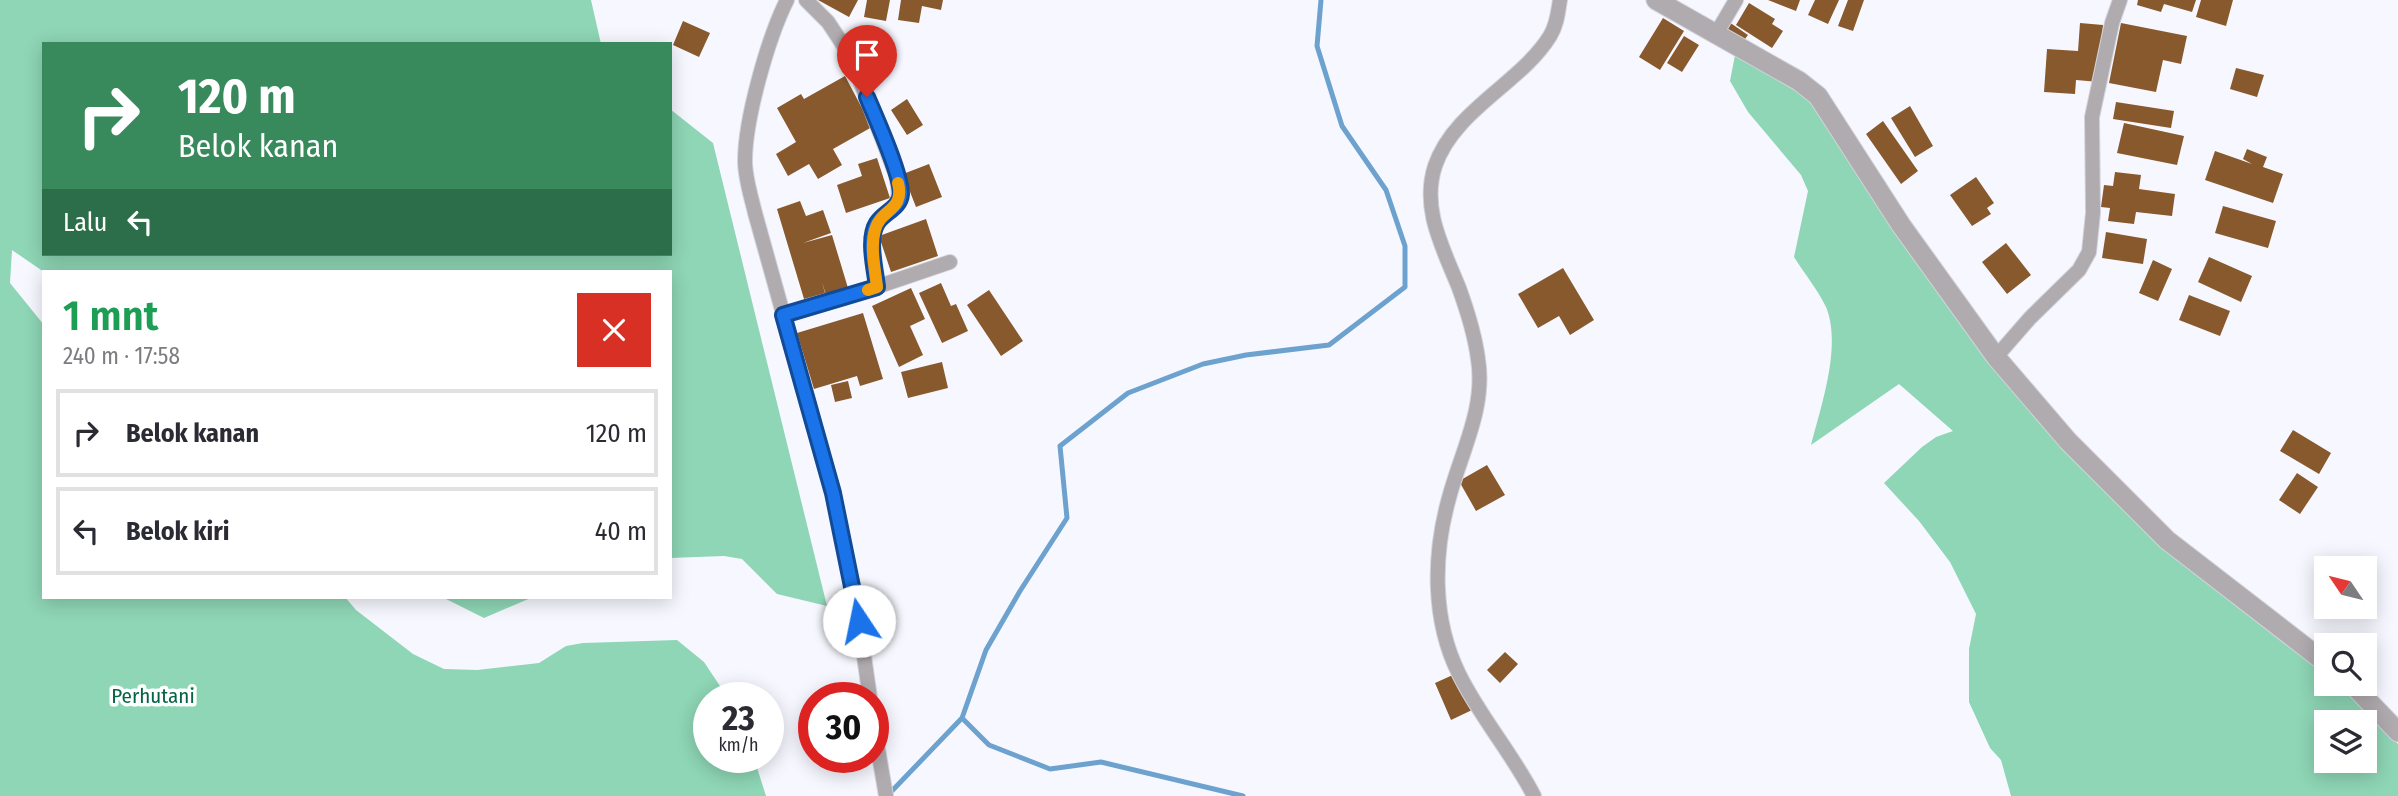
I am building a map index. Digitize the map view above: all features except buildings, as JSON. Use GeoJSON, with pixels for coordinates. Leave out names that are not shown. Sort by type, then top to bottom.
{"type":"FeatureCollection","features":[{"type":"Feature","properties":{"kind":"street"},"geometry":{"type":"LineString","coordinates":[[787,0],[774,27],[754,104],[745,161],[755,214],[833,493],[859,621],[868,682]]}},
{"type":"Feature","properties":{"kind":"street"},"geometry":{"type":"LineString","coordinates":[[806,0],[828,22],[851,57],[897,175],[901,194],[898,203],[877,222],[873,234],[877,287]]}},
{"type":"Feature","properties":{"kind":"street"},"geometry":{"type":"LineString","coordinates":[[1534,796],[1459,673],[1446,636],[1437,594],[1439,553],[1448,499],[1479,398],[1478,360],[1468,316],[1435,229],[1432,182],[1436,165],[1451,136],[1551,35],[1560,0]]}},
{"type":"Feature","properties":{"kind":"street"},"geometry":{"type":"LineString","coordinates":[[1656,0],[1800,81],[1818,96],[1901,225],[1996,356],[2068,441],[2167,540],[2314,654]]}},
{"type":"Feature","properties":{"kind":"street"},"geometry":{"type":"LineString","coordinates":[[1716,34],[1736,0]]}},
{"type":"Feature","properties":{"kind":"street"},"geometry":{"type":"LineString","coordinates":[[1996,356],[2079,270],[2089,251],[2093,213],[2092,117],[2112,23],[2120,0]]}},
{"type":"Feature","properties":{"kind":"street"},"geometry":{"type":"LineString","coordinates":[[783,315],[950,262]]}},
{"type":"Feature","properties":{"kind":"street"},"geometry":{"type":"LineString","coordinates":[[2364,696],[2398,732]]}},
{"type":"Feature","properties":{"kind":"street"},"geometry":{"type":"LineString","coordinates":[[881,773],[886,796]]}},
{"type":"Feature","properties":{"kind":"green space","name":"Perhutani"},"geometry":{"type":"Polygon","coordinates":[[[0,0],[591,0],[601,42],[42,42],[42,256],[672,256],[672,111],[713,143],[827,606],[777,594],[742,559],[724,556],[672,558],[672,270],[42,271],[12,250],[10,283],[42,323],[42,599],[347,599],[356,610],[413,654],[444,669],[477,670],[539,663],[566,646],[583,643],[677,640],[704,662],[717,682],[693,682],[693,773],[759,773],[766,796],[0,796],[0,0]]]}},
{"type":"Feature","properties":{"kind":"green space"},"geometry":{"type":"Polygon","coordinates":[[[1735,55],[1795,88],[1812,102],[1894,229],[2161,546],[2314,664],[2314,696],[2352,696],[2366,710],[2314,710],[2314,773],[2377,773],[2377,722],[2398,744],[2398,796],[2011,796],[2001,760],[1990,748],[1969,702],[1969,649],[1976,614],[1950,562],[1919,521],[1884,483],[1922,447],[1936,437],[1953,431],[1899,384],[1811,445],[1828,376],[1832,340],[1826,307],[1794,257],[1808,191],[1801,175],[1748,112],[1730,81],[1735,55]]]}},
{"type":"Feature","properties":{"kind":"green space"},"geometry":{"type":"Polygon","coordinates":[[[446,599],[528,599],[484,618],[446,599]]]}},
{"type":"Feature","properties":{"kind":"waterway"},"geometry":{"type":"LineString","coordinates":[[889,794],[962,718],[986,650],[1067,518],[1060,446],[1128,393],[1203,364],[1246,355],[1329,345],[1405,287],[1405,246],[1386,190],[1342,126],[1317,46],[1321,0]]}},
{"type":"Feature","properties":{"kind":"waterway"},"geometry":{"type":"LineString","coordinates":[[962,718],[989,745],[1050,769],[1101,762],[1243,796]]}},
{"type":"Feature","properties":{"kind":"slow traffic"},"geometry":{"type":"LineString","coordinates":[[868,290],[877,287],[873,234],[877,222],[898,203],[901,194],[898,183]]}},
{"type":"Feature","properties":{"kind":"route"},"geometry":{"type":"LineString","coordinates":[[859,621],[833,493],[783,315],[877,287],[873,234],[877,222],[898,203],[901,194],[887,146],[867,97]]}}]}
